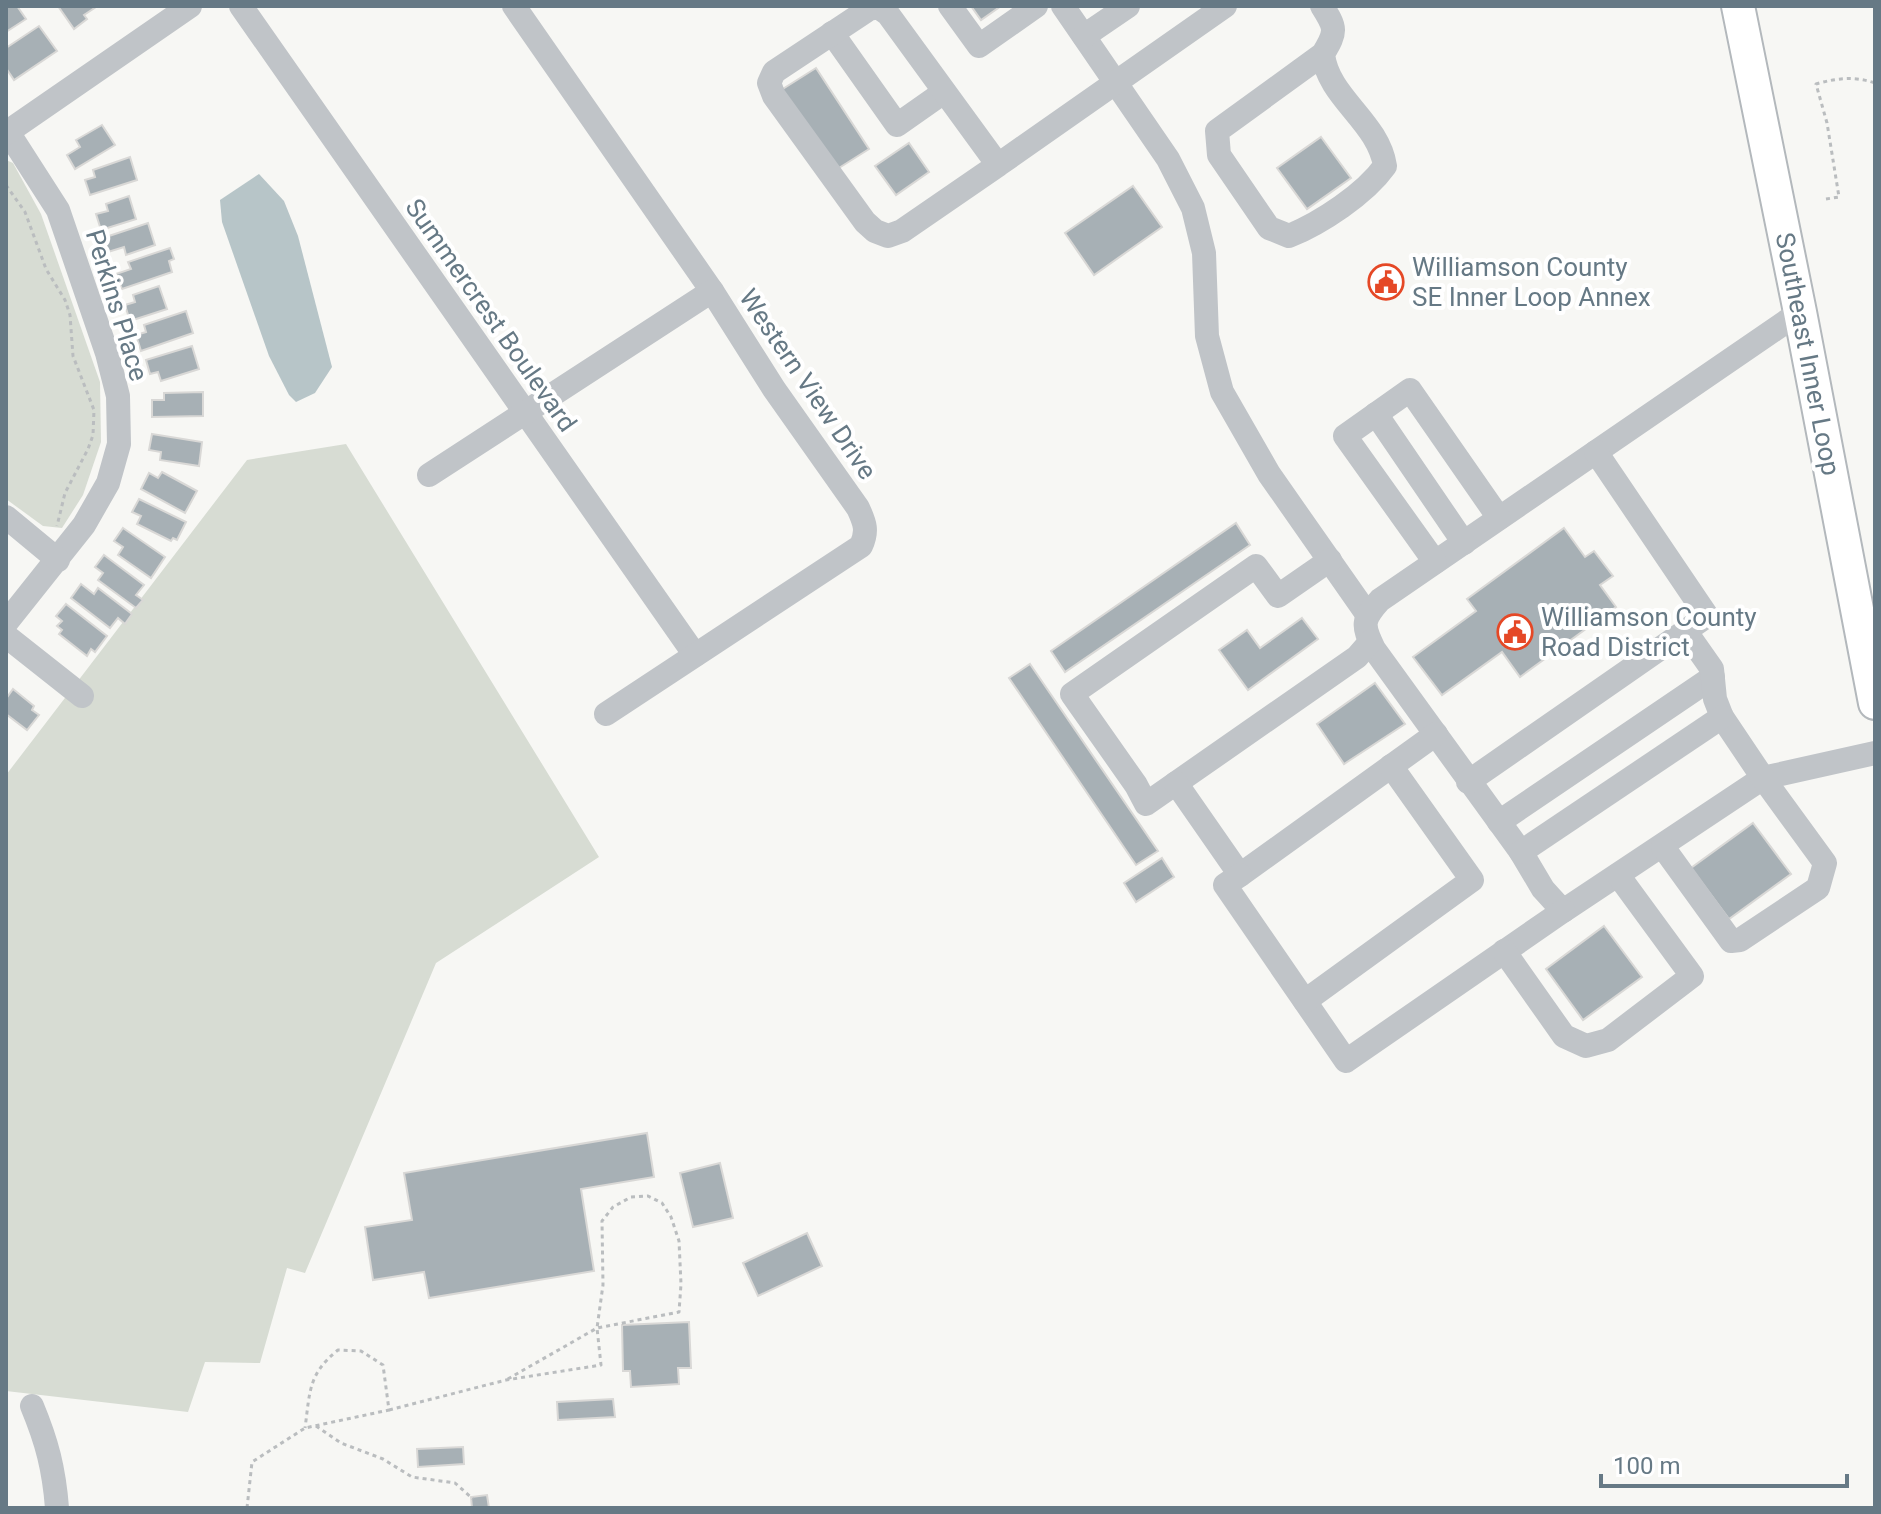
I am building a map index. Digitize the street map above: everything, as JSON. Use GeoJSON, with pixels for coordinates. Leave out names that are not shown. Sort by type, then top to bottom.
{"type":"FeatureCollection","features":[{"type":"Feature","properties":{"kind":"main road","name":"Southeast Inner Loop"},"geometry":{"type":"LineString","coordinates":[[1738,6],[1875,703]]}},
{"type":"Feature","properties":{"kind":"street"},"geometry":{"type":"LineString","coordinates":[[7,131],[190,6]]}},
{"type":"Feature","properties":{"kind":"street","name":"Summercrest Boulevard"},"geometry":{"type":"LineString","coordinates":[[241,6],[695,655]]}},
{"type":"Feature","properties":{"kind":"street","name":"Western View Drive"},"geometry":{"type":"LineString","coordinates":[[514,6],[712,291],[774,389],[858,508],[866,525],[861,546],[606,714]]}},
{"type":"Feature","properties":{"kind":"street"},"geometry":{"type":"LineString","coordinates":[[950,6],[979,46],[1036,6]]}},
{"type":"Feature","properties":{"kind":"street"},"geometry":{"type":"LineString","coordinates":[[1063,6],[1168,159],[1193,208],[1204,253],[1207,336],[1222,392],[1269,474],[1367,614]]}},
{"type":"Feature","properties":{"kind":"street"},"geometry":{"type":"LineString","coordinates":[[1084,36],[1128,6]]}},
{"type":"Feature","properties":{"kind":"street"},"geometry":{"type":"LineString","coordinates":[[1006,159],[944,92],[888,14],[878,7],[869,9],[774,72],[769,83],[774,96],[865,222],[875,231],[888,236],[902,231],[1006,159],[1225,6]]}},
{"type":"Feature","properties":{"kind":"street"},"geometry":{"type":"LineString","coordinates":[[1322,6],[1333,23],[1333,37],[1323,54],[1217,131],[1219,155],[1269,228],[1289,236],[1313,227],[1377,177],[1385,166],[1378,140],[1335,85],[1324,67],[1323,54]]}},
{"type":"Feature","properties":{"kind":"street"},"geometry":{"type":"LineString","coordinates":[[832,33],[897,125],[944,92]]}},
{"type":"Feature","properties":{"kind":"street","name":"Perkins Place"},"geometry":{"type":"LineString","coordinates":[[6,623],[84,525],[108,483],[119,444],[118,396],[107,353],[58,210],[7,131]]}},
{"type":"Feature","properties":{"kind":"street"},"geometry":{"type":"LineString","coordinates":[[429,475],[712,291]]}},
{"type":"Feature","properties":{"kind":"street"},"geometry":{"type":"LineString","coordinates":[[1563,911],[1543,889],[1521,852],[1370,642],[1364,629],[1367,614],[1380,600],[1800,312]]}},
{"type":"Feature","properties":{"kind":"street"},"geometry":{"type":"LineString","coordinates":[[1435,562],[1345,436],[1410,390],[1499,518]]}},
{"type":"Feature","properties":{"kind":"street"},"geometry":{"type":"LineString","coordinates":[[1376,414],[1464,543]]}},
{"type":"Feature","properties":{"kind":"street"},"geometry":{"type":"LineString","coordinates":[[1468,782],[1707,616],[1596,452]]}},
{"type":"Feature","properties":{"kind":"street"},"geometry":{"type":"LineString","coordinates":[[6,517],[58,560]]}},
{"type":"Feature","properties":{"kind":"street"},"geometry":{"type":"LineString","coordinates":[[1330,560],[1278,596],[1256,566],[1072,694],[1146,804],[1357,657],[1370,642]]}},
{"type":"Feature","properties":{"kind":"street"},"geometry":{"type":"LineString","coordinates":[[1663,847],[1731,941],[1740,940],[1818,888],[1825,863],[1722,717],[1715,699],[1712,669],[1686,632]]}},
{"type":"Feature","properties":{"kind":"street"},"geometry":{"type":"LineString","coordinates":[[6,636],[82,696]]}},
{"type":"Feature","properties":{"kind":"street"},"geometry":{"type":"LineString","coordinates":[[1499,822],[1713,677]]}},
{"type":"Feature","properties":{"kind":"street"},"geometry":{"type":"LineString","coordinates":[[1521,852],[1722,717]]}},
{"type":"Feature","properties":{"kind":"street"},"geometry":{"type":"LineString","coordinates":[[1436,734],[1225,885],[1346,1061],[1763,778],[1875,753]]}},
{"type":"Feature","properties":{"kind":"street"},"geometry":{"type":"LineString","coordinates":[[1305,1001],[1472,880],[1391,766]]}},
{"type":"Feature","properties":{"kind":"street"},"geometry":{"type":"LineString","coordinates":[[1176,783],[1240,875]]}},
{"type":"Feature","properties":{"kind":"street"},"geometry":{"type":"LineString","coordinates":[[1504,951],[1564,1036],[1586,1046],[1608,1040],[1692,976],[1618,875]]}},
{"type":"Feature","properties":{"kind":"street"},"geometry":{"type":"LineString","coordinates":[[32,1406],[55,1470],[57,1508]]}},
{"type":"Feature","properties":{"kind":"path"},"geometry":{"type":"LineString","coordinates":[[1826,199],[1839,197],[1827,123],[1816,84],[1841,77],[1875,83]]}},
{"type":"Feature","properties":{"kind":"path"},"geometry":{"type":"LineString","coordinates":[[6,185],[25,212],[46,269],[65,300],[70,315],[73,356],[94,410],[93,435],[61,504],[57,534]]}},
{"type":"Feature","properties":{"kind":"path"},"geometry":{"type":"LineString","coordinates":[[247,1508],[252,1462],[305,1428],[506,1380],[601,1365],[597,1328],[603,1285],[602,1221],[613,1207],[631,1197],[648,1196],[662,1203],[671,1217],[679,1241],[679,1312],[597,1328],[506,1380]]}},
{"type":"Feature","properties":{"kind":"path"},"geometry":{"type":"LineString","coordinates":[[305,1428],[311,1382],[321,1364],[338,1350],[361,1351],[383,1365],[389,1410]]}},
{"type":"Feature","properties":{"kind":"path"},"geometry":{"type":"LineString","coordinates":[[316,1426],[341,1443],[383,1459],[412,1477],[455,1483],[473,1499]]}},
{"type":"Feature","properties":{"kind":"shaded area"},"geometry":{"type":"Polygon","coordinates":[[[6,160],[13,163],[41,214],[100,382],[101,442],[83,495],[62,528],[43,526],[6,499],[6,160]]]}},
{"type":"Feature","properties":{"kind":"shaded area"},"geometry":{"type":"Polygon","coordinates":[[[259,174],[284,201],[298,236],[332,367],[315,393],[296,402],[289,395],[269,356],[222,222],[220,200],[259,174]]]}},
{"type":"Feature","properties":{"kind":"shaded area"},"geometry":{"type":"Polygon","coordinates":[[[346,444],[599,857],[436,963],[305,1273],[287,1268],[260,1363],[205,1362],[188,1412],[6,1391],[6,775],[247,460],[346,444]]]}},
{"type":"Feature","properties":{"kind":"building"},"geometry":{"type":"Polygon","coordinates":[[[6,6],[17,6],[26,19],[6,32],[6,6]]]}},
{"type":"Feature","properties":{"kind":"building"},"geometry":{"type":"Polygon","coordinates":[[[58,6],[96,7],[84,15],[87,19],[74,29],[58,6]]]}},
{"type":"Feature","properties":{"kind":"building"},"geometry":{"type":"Polygon","coordinates":[[[971,6],[1001,6],[981,20],[971,6]]]}},
{"type":"Feature","properties":{"kind":"building"},"geometry":{"type":"Polygon","coordinates":[[[39,26],[57,51],[14,80],[6,68],[6,48],[39,26]]]}},
{"type":"Feature","properties":{"kind":"building"},"geometry":{"type":"Polygon","coordinates":[[[816,68],[869,149],[831,173],[778,92],[816,68]]]}},
{"type":"Feature","properties":{"kind":"building"},"geometry":{"type":"Polygon","coordinates":[[[102,125],[115,145],[75,169],[67,155],[80,147],[76,140],[102,125]]]}},
{"type":"Feature","properties":{"kind":"building"},"geometry":{"type":"Polygon","coordinates":[[[1321,137],[1351,178],[1307,209],[1277,168],[1321,137]]]}},
{"type":"Feature","properties":{"kind":"building"},"geometry":{"type":"Polygon","coordinates":[[[909,143],[929,172],[896,195],[875,166],[909,143]]]}},
{"type":"Feature","properties":{"kind":"building"},"geometry":{"type":"Polygon","coordinates":[[[130,157],[137,180],[90,195],[85,180],[95,177],[93,170],[130,157]]]}},
{"type":"Feature","properties":{"kind":"building"},"geometry":{"type":"Polygon","coordinates":[[[1133,186],[1162,227],[1094,275],[1065,233],[1133,186]]]}},
{"type":"Feature","properties":{"kind":"building"},"geometry":{"type":"Polygon","coordinates":[[[129,196],[136,219],[101,230],[96,214],[108,211],[106,204],[129,196]]]}},
{"type":"Feature","properties":{"kind":"building"},"geometry":{"type":"Polygon","coordinates":[[[148,223],[155,245],[126,255],[124,247],[108,252],[103,238],[148,223]]]}},
{"type":"Feature","properties":{"kind":"building"},"geometry":{"type":"Polygon","coordinates":[[[170,248],[174,259],[169,261],[172,272],[122,289],[116,274],[131,269],[128,262],[170,248]]]}},
{"type":"Feature","properties":{"kind":"building"},"geometry":{"type":"Polygon","coordinates":[[[159,286],[167,309],[130,321],[125,305],[135,302],[133,295],[159,286]]]}},
{"type":"Feature","properties":{"kind":"building"},"geometry":{"type":"Polygon","coordinates":[[[186,311],[193,333],[141,351],[136,335],[146,332],[144,325],[186,311]]]}},
{"type":"Feature","properties":{"kind":"building"},"geometry":{"type":"Polygon","coordinates":[[[192,346],[199,369],[161,381],[158,372],[150,374],[146,360],[192,346]]]}},
{"type":"Feature","properties":{"kind":"building"},"geometry":{"type":"Polygon","coordinates":[[[203,392],[203,416],[152,417],[152,400],[164,400],[164,393],[203,392]]]}},
{"type":"Feature","properties":{"kind":"building"},"geometry":{"type":"Polygon","coordinates":[[[152,434],[202,442],[199,466],[160,460],[161,452],[149,450],[152,434]]]}},
{"type":"Feature","properties":{"kind":"building"},"geometry":{"type":"Polygon","coordinates":[[[162,472],[197,491],[185,513],[141,489],[149,473],[158,478],[162,472]]]}},
{"type":"Feature","properties":{"kind":"building"},"geometry":{"type":"Polygon","coordinates":[[[139,499],[186,522],[177,540],[173,538],[171,541],[137,524],[141,516],[132,512],[139,499]]]}},
{"type":"Feature","properties":{"kind":"building"},"geometry":{"type":"Polygon","coordinates":[[[1236,523],[1250,545],[1065,672],[1051,651],[1236,523]]]}},
{"type":"Feature","properties":{"kind":"building"},"geometry":{"type":"Polygon","coordinates":[[[123,528],[165,557],[151,578],[118,555],[123,547],[114,541],[123,528]]]}},
{"type":"Feature","properties":{"kind":"building","name":"Williamson County Road District"},"geometry":{"type":"Polygon","coordinates":[[[1564,528],[1585,557],[1594,551],[1613,576],[1600,585],[1616,607],[1520,677],[1502,652],[1442,695],[1413,657],[1476,611],[1467,599],[1564,528]]]}},
{"type":"Feature","properties":{"kind":"building"},"geometry":{"type":"Polygon","coordinates":[[[104,555],[144,585],[136,595],[143,600],[136,608],[98,580],[103,573],[95,567],[104,555]]]}},
{"type":"Feature","properties":{"kind":"building"},"geometry":{"type":"Polygon","coordinates":[[[81,584],[94,594],[98,588],[132,614],[125,624],[118,618],[110,628],[71,598],[81,584]]]}},
{"type":"Feature","properties":{"kind":"building"},"geometry":{"type":"Polygon","coordinates":[[[66,604],[107,636],[95,652],[91,649],[87,656],[59,634],[62,630],[57,626],[62,621],[56,616],[66,604]]]}},
{"type":"Feature","properties":{"kind":"building"},"geometry":{"type":"Polygon","coordinates":[[[1302,618],[1318,639],[1248,690],[1219,650],[1247,630],[1260,648],[1302,618]]]}},
{"type":"Feature","properties":{"kind":"building"},"geometry":{"type":"Polygon","coordinates":[[[1030,664],[1158,851],[1136,865],[1009,678],[1030,664]]]}},
{"type":"Feature","properties":{"kind":"building"},"geometry":{"type":"Polygon","coordinates":[[[1375,683],[1405,724],[1344,764],[1317,724],[1375,683]]]}},
{"type":"Feature","properties":{"kind":"building"},"geometry":{"type":"Polygon","coordinates":[[[13,689],[34,706],[32,710],[39,715],[27,730],[6,714],[6,694],[8,696],[13,689]]]}},
{"type":"Feature","properties":{"kind":"building"},"geometry":{"type":"Polygon","coordinates":[[[1753,823],[1791,874],[1729,919],[1691,868],[1753,823]]]}},
{"type":"Feature","properties":{"kind":"building"},"geometry":{"type":"Polygon","coordinates":[[[1162,858],[1174,877],[1136,902],[1124,883],[1162,858]]]}},
{"type":"Feature","properties":{"kind":"building"},"geometry":{"type":"Polygon","coordinates":[[[1604,926],[1642,977],[1583,1020],[1546,969],[1604,926]]]}},
{"type":"Feature","properties":{"kind":"building"},"geometry":{"type":"Polygon","coordinates":[[[647,1133],[654,1177],[581,1189],[594,1271],[429,1298],[424,1272],[373,1280],[365,1227],[412,1220],[404,1173],[647,1133]]]}},
{"type":"Feature","properties":{"kind":"building"},"geometry":{"type":"Polygon","coordinates":[[[720,1163],[733,1218],[693,1227],[680,1173],[720,1163]]]}},
{"type":"Feature","properties":{"kind":"building"},"geometry":{"type":"Polygon","coordinates":[[[807,1233],[822,1266],[758,1296],[743,1263],[807,1233]]]}},
{"type":"Feature","properties":{"kind":"building"},"geometry":{"type":"Polygon","coordinates":[[[689,1322],[691,1368],[678,1368],[679,1384],[631,1387],[630,1371],[623,1371],[622,1325],[689,1322]]]}},
{"type":"Feature","properties":{"kind":"building"},"geometry":{"type":"Polygon","coordinates":[[[613,1399],[615,1417],[558,1420],[557,1402],[613,1399]]]}},
{"type":"Feature","properties":{"kind":"building"},"geometry":{"type":"Polygon","coordinates":[[[463,1447],[464,1464],[418,1467],[417,1449],[463,1447]]]}},
{"type":"Feature","properties":{"kind":"building"},"geometry":{"type":"Polygon","coordinates":[[[487,1495],[489,1508],[472,1508],[471,1497],[487,1495]]]}},
{"type":"Feature","properties":{"kind":"place","name":"Williamson County SE Inner Loop Annex"},"geometry":{"type":"Point","coordinates":[1386,282]}},
{"type":"Feature","properties":{"kind":"place","name":"Williamson County Road District"},"geometry":{"type":"Point","coordinates":[1515,632]}}]}
